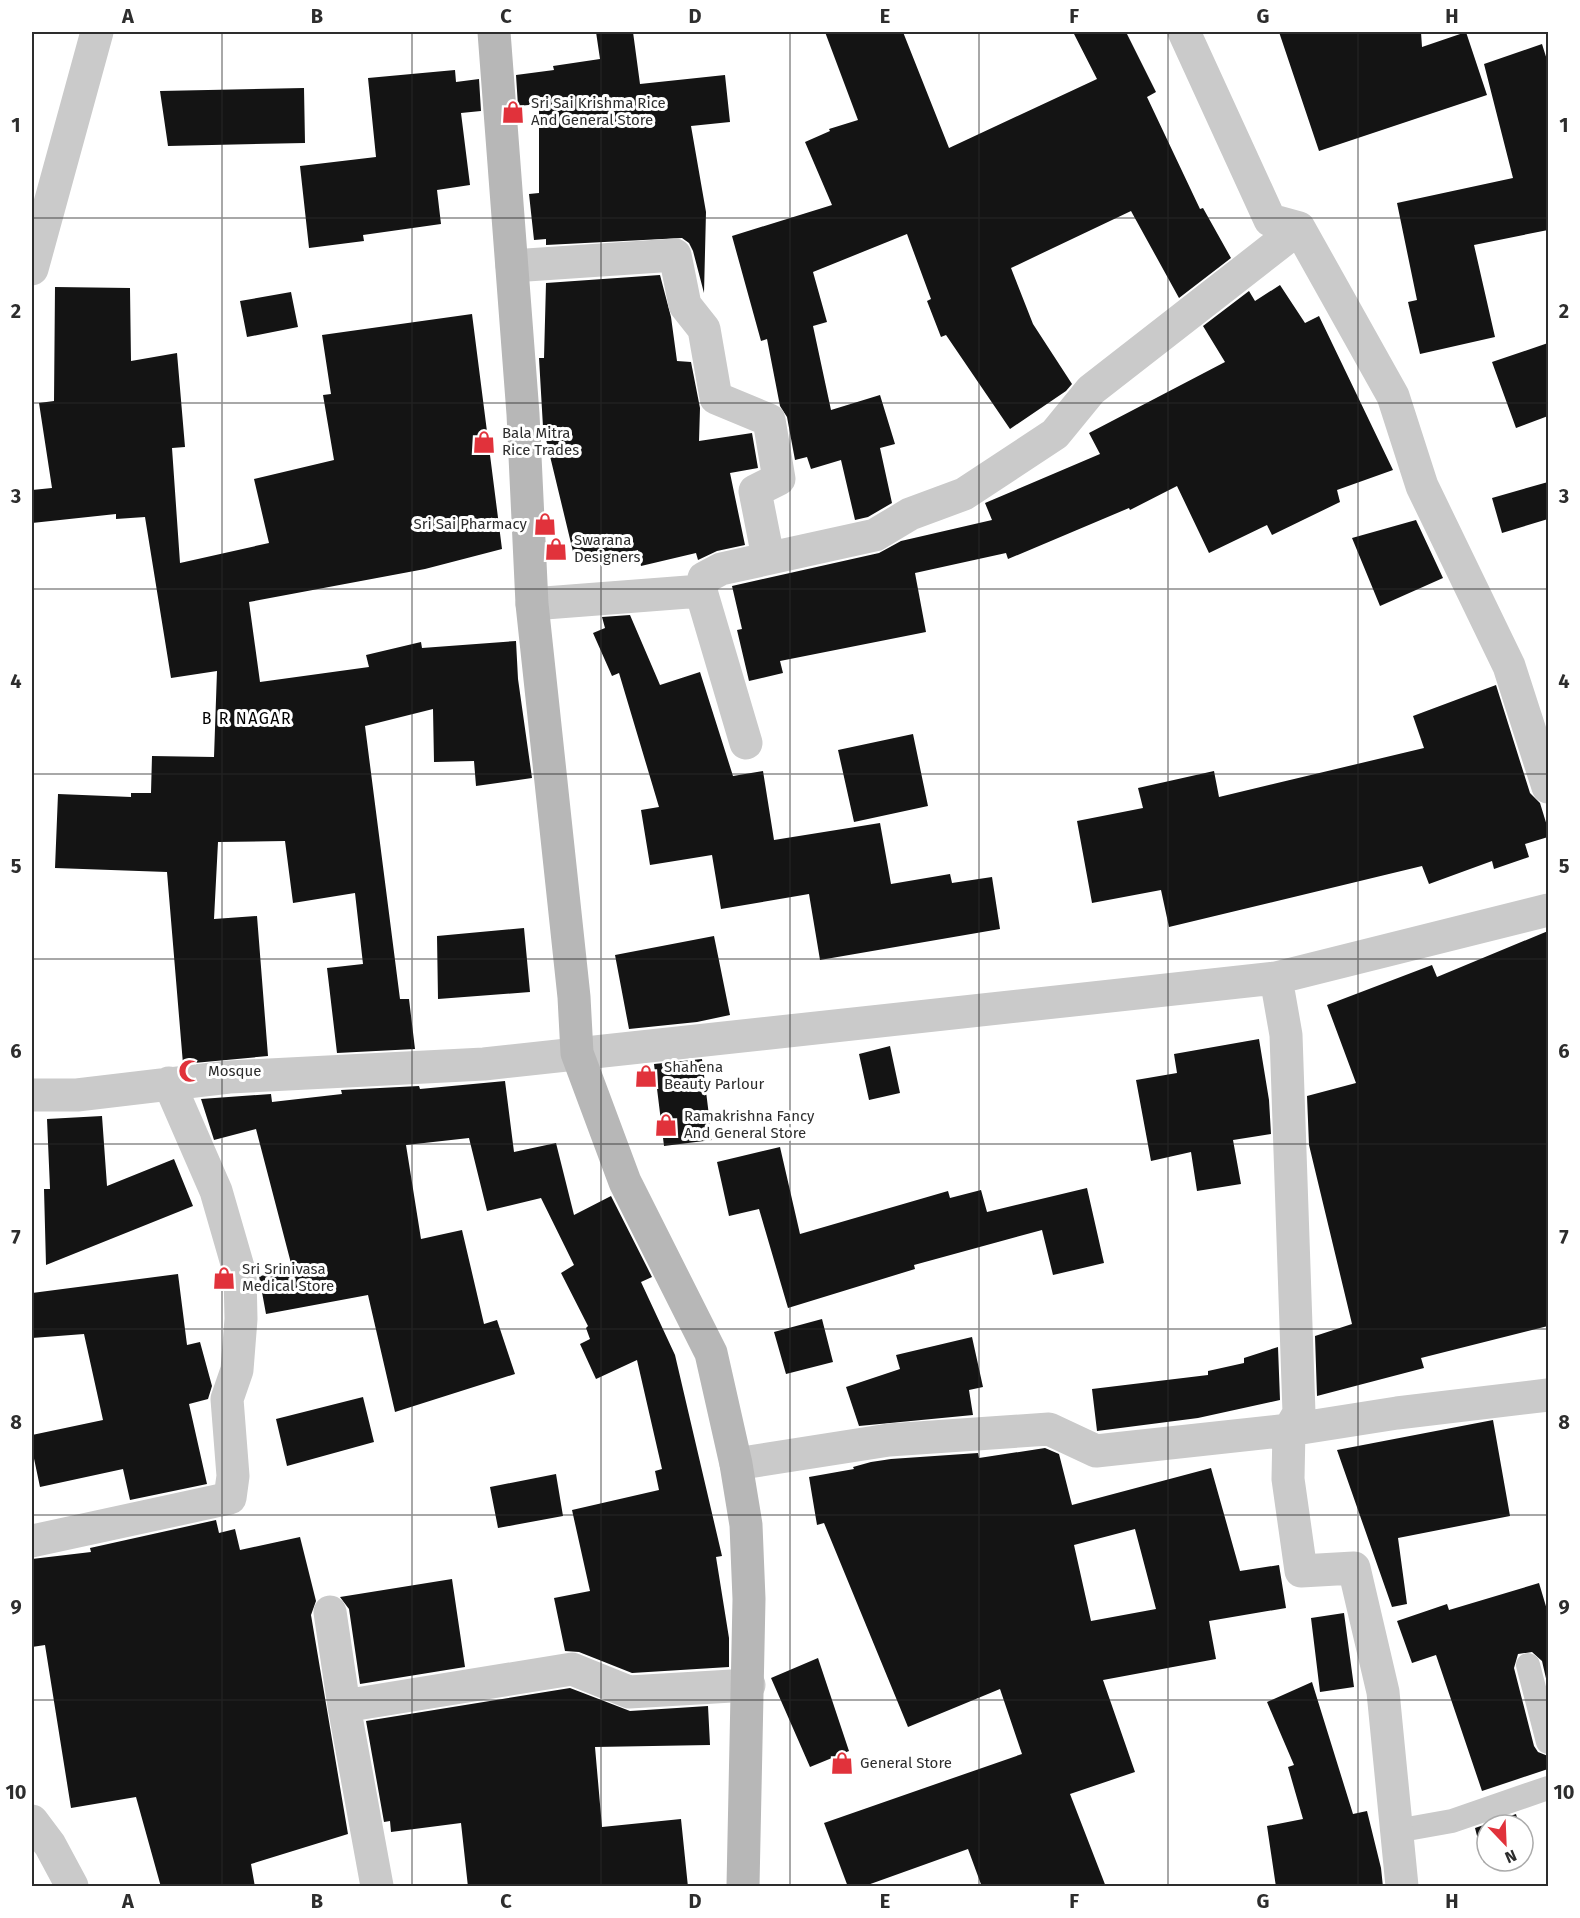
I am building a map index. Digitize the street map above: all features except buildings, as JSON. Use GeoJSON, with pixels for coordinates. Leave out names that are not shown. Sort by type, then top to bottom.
{"type":"FeatureCollection","features":[{"type":"Feature","properties":{"kind":"main road"},"geometry":{"type":"LineString","coordinates":[[494,32],[528,485],[532,604],[574,997],[577,1053],[624,1182],[711,1353],[736,1464],[746,1524],[749,1685],[743,1887]]}},
{"type":"Feature","properties":{"kind":"street"},"geometry":{"type":"LineString","coordinates":[[32,269],[97,32]]}},
{"type":"Feature","properties":{"kind":"street"},"geometry":{"type":"LineString","coordinates":[[1184,32],[1270,220],[1299,228],[1392,396],[1422,486],[1509,666],[1548,787]]}},
{"type":"Feature","properties":{"kind":"street"},"geometry":{"type":"LineString","coordinates":[[746,743],[701,591],[704,578],[721,569],[768,557],[874,535],[910,514],[964,494],[1054,434],[1091,390],[1299,228]]}},
{"type":"Feature","properties":{"kind":"street"},"geometry":{"type":"LineString","coordinates":[[512,266],[675,255],[684,305],[704,329],[716,398],[769,420],[779,478],[755,491],[768,557]]}},
{"type":"Feature","properties":{"kind":"street"},"geometry":{"type":"LineString","coordinates":[[532,604],[701,591]]}},
{"type":"Feature","properties":{"kind":"street"},"geometry":{"type":"LineString","coordinates":[[32,1095],[77,1095],[229,1077],[484,1064],[1276,978],[1548,910]]}},
{"type":"Feature","properties":{"kind":"street"},"geometry":{"type":"LineString","coordinates":[[1276,978],[1286,1035],[1299,1413],[1289,1430],[1288,1479],[1301,1570],[1354,1568],[1383,1692],[1402,1887]]}},
{"type":"Feature","properties":{"kind":"street"},"geometry":{"type":"LineString","coordinates":[[32,1541],[230,1497],[233,1476],[227,1399],[237,1370],[241,1319],[240,1274],[216,1191],[169,1083]]}},
{"type":"Feature","properties":{"kind":"street"},"geometry":{"type":"LineString","coordinates":[[736,1464],[889,1440],[1048,1429],[1096,1451],[1289,1430],[1397,1413],[1548,1395]]}},
{"type":"Feature","properties":{"kind":"street"},"geometry":{"type":"LineString","coordinates":[[330,1612],[344,1706],[377,1887]]}},
{"type":"Feature","properties":{"kind":"street"},"geometry":{"type":"LineString","coordinates":[[344,1706],[572,1669],[629,1692],[749,1685]]}},
{"type":"Feature","properties":{"kind":"street"},"geometry":{"type":"LineString","coordinates":[[32,1821],[50,1845],[72,1887]]}},
{"type":"Feature","properties":{"kind":"lane"},"geometry":{"type":"LineString","coordinates":[[1528,1665],[1548,1742]]}},
{"type":"Feature","properties":{"kind":"lane"},"geometry":{"type":"LineString","coordinates":[[1396,1832],[1452,1821],[1548,1788]]}},
{"type":"Feature","properties":{"kind":"place","name":"Sri Sai Krishma Rice And General Store"},"geometry":{"type":"Point","coordinates":[513,112]}},
{"type":"Feature","properties":{"kind":"place","name":"Bala Mitra Rice Trades"},"geometry":{"type":"Point","coordinates":[484,442]}},
{"type":"Feature","properties":{"kind":"place","name":"Sri Sai Pharmacy"},"geometry":{"type":"Point","coordinates":[545,524]}},
{"type":"Feature","properties":{"kind":"place","name":"Swarana Designers"},"geometry":{"type":"Point","coordinates":[556,549]}},
{"type":"Feature","properties":{"kind":"place","name":"Mosque"},"geometry":{"type":"Point","coordinates":[190,1071]}},
{"type":"Feature","properties":{"kind":"place","name":"Shahena Beauty Parlour"},"geometry":{"type":"Point","coordinates":[646,1076]}},
{"type":"Feature","properties":{"kind":"place","name":"Ramakrishna Fancy And General Store"},"geometry":{"type":"Point","coordinates":[666,1125]}},
{"type":"Feature","properties":{"kind":"place","name":"Sri Srinivasa Medical Store"},"geometry":{"type":"Point","coordinates":[224,1278]}},
{"type":"Feature","properties":{"kind":"place","name":"General Store"},"geometry":{"type":"Point","coordinates":[842,1763]}},
{"type":"Feature","properties":{"kind":"district","name":"B R NAGAR"},"geometry":{"type":"Point","coordinates":[247,718]}}]}
